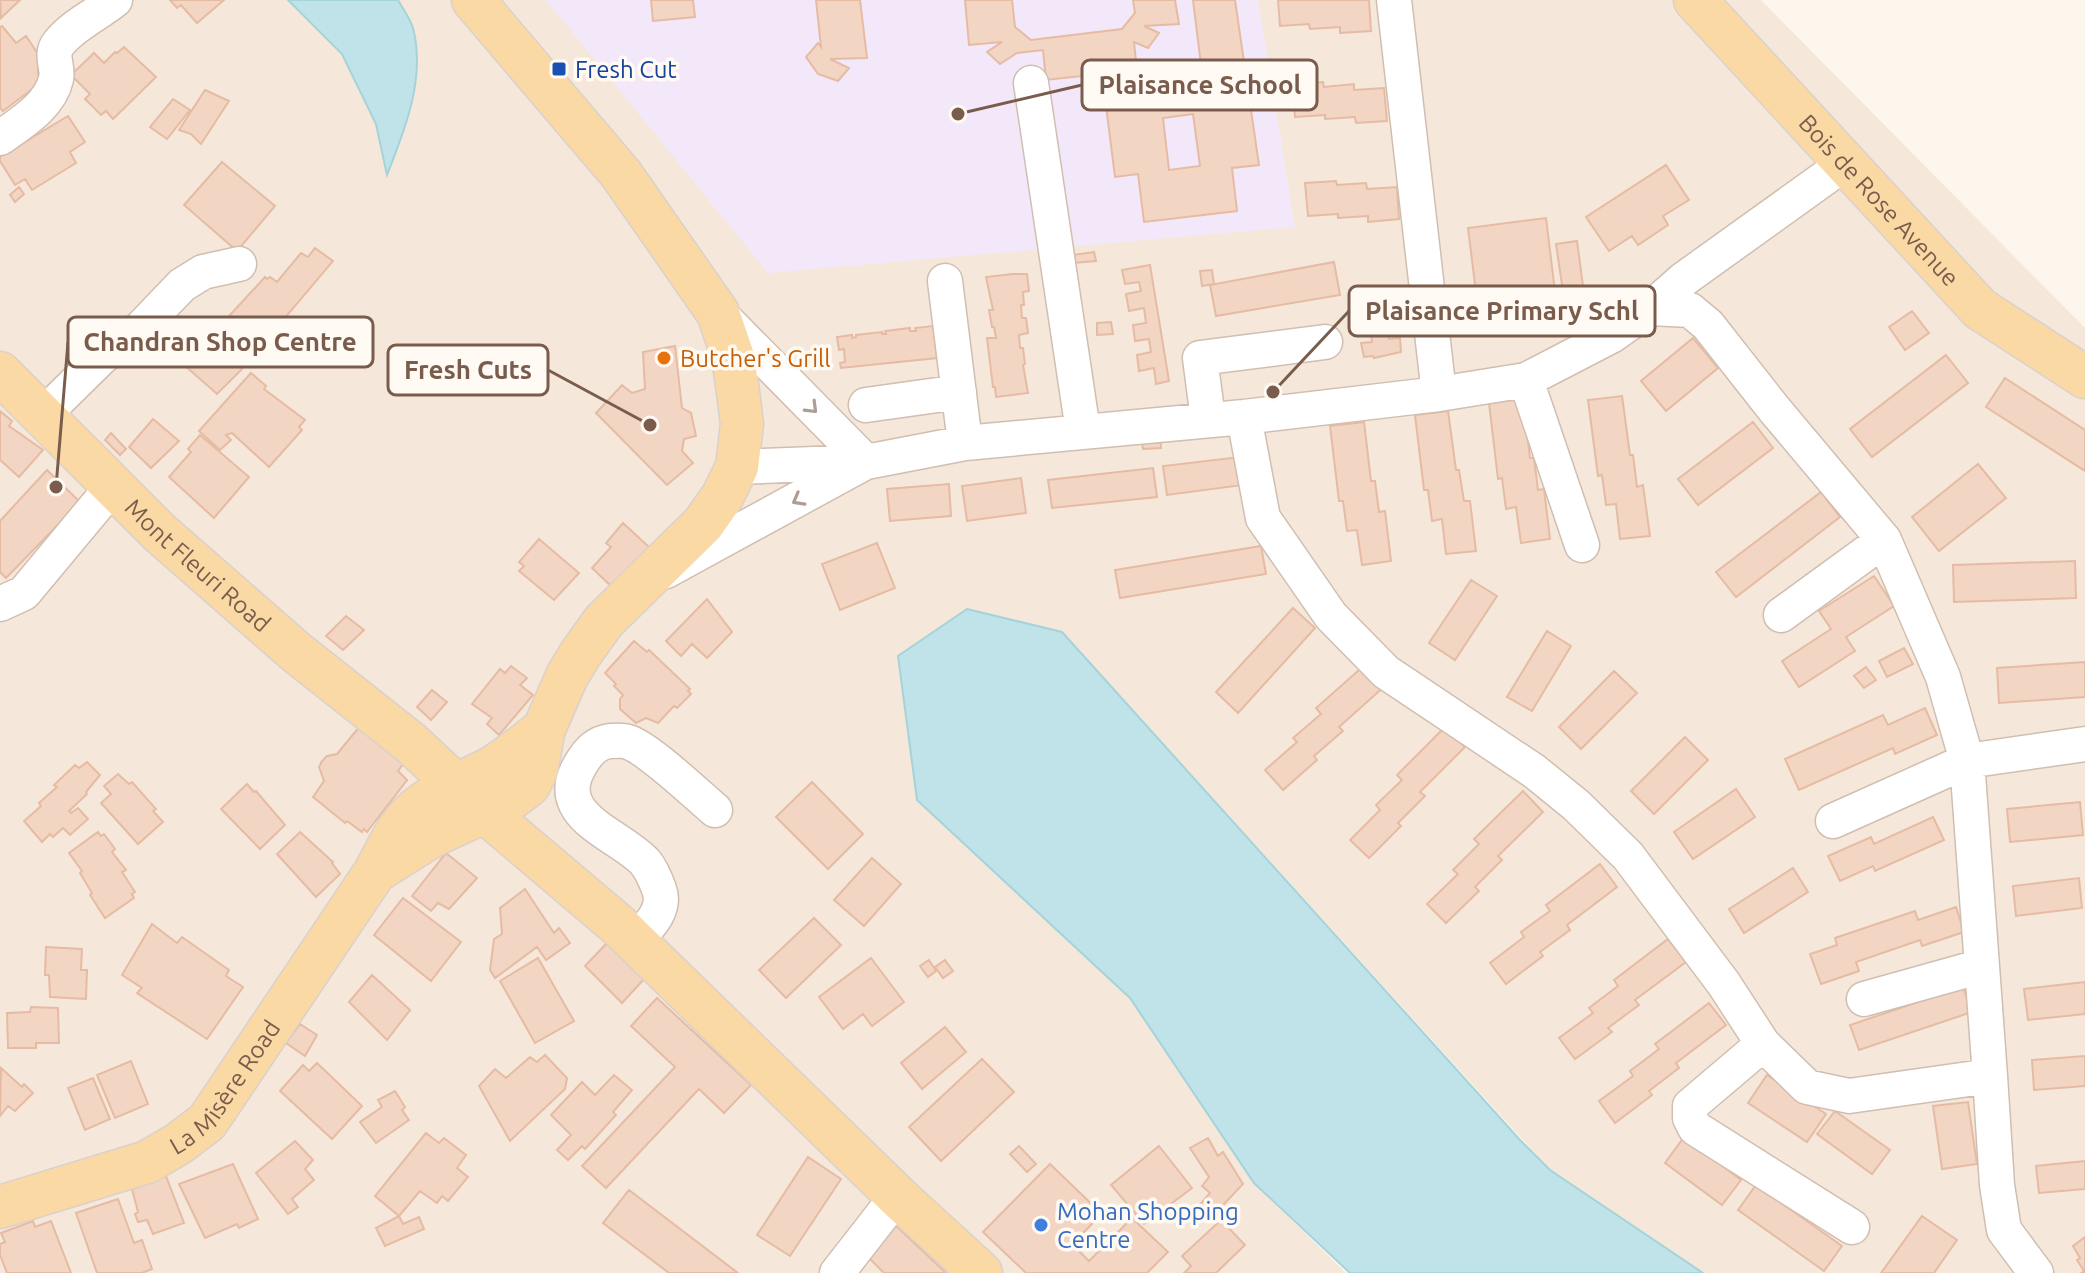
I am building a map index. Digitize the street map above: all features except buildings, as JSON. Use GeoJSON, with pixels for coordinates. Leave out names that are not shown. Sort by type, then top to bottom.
{"type":"FeatureCollection","features":[{"type":"Feature","properties":{"kind":"main road"},"geometry":{"type":"LineString","coordinates":[[473,0],[621,174],[718,313],[733,357],[742,424],[737,467],[722,497],[703,524],[604,621],[567,676],[544,729],[536,771],[529,785],[482,793]]}},
{"type":"Feature","properties":{"kind":"main road","name":"Bois de Rose Avenue"},"geometry":{"type":"LineString","coordinates":[[1695,0],[1980,309],[2085,377]]}},
{"type":"Feature","properties":{"kind":"main road","name":"Mont Fleuri Road"},"geometry":{"type":"LineString","coordinates":[[0,373],[160,533],[296,652],[411,743],[527,820],[564,880],[635,941],[897,1196],[981,1273]]}},
{"type":"Feature","properties":{"kind":"main road","name":"La Misère Road"},"geometry":{"type":"LineString","coordinates":[[0,1207],[147,1162],[207,1122],[375,872],[432,836],[482,793]]}},
{"type":"Feature","properties":{"kind":"street"},"geometry":{"type":"LineString","coordinates":[[0,138],[26,120],[47,99],[57,77],[53,59],[57,44],[115,0]]}},
{"type":"Feature","properties":{"kind":"street"},"geometry":{"type":"LineString","coordinates":[[1394,0],[1439,394]]}},
{"type":"Feature","properties":{"kind":"street"},"geometry":{"type":"LineString","coordinates":[[1031,83],[1083,431]]}},
{"type":"Feature","properties":{"kind":"street"},"geometry":{"type":"LineString","coordinates":[[737,467],[866,462],[965,443],[1244,417],[1439,394],[1526,380],[1611,336],[1651,308],[1684,279],[1840,167]]}},
{"type":"Feature","properties":{"kind":"street"},"geometry":{"type":"LineString","coordinates":[[42,416],[103,356],[135,334],[182,285],[203,272],[239,264]]}},
{"type":"Feature","properties":{"kind":"street"},"geometry":{"type":"LineString","coordinates":[[945,281],[965,443]]}},
{"type":"Feature","properties":{"kind":"street"},"geometry":{"type":"LineString","coordinates":[[1651,308],[1690,310],[1708,325],[1884,540],[1943,677],[1967,761],[1997,1185],[2004,1230],[2036,1273]]}},
{"type":"Feature","properties":{"kind":"street"},"geometry":{"type":"LineString","coordinates":[[718,313],[866,462]]}},
{"type":"Feature","properties":{"kind":"street"},"geometry":{"type":"LineString","coordinates":[[1208,419],[1200,358],[1325,342]]}},
{"type":"Feature","properties":{"kind":"street"},"geometry":{"type":"LineString","coordinates":[[1526,380],[1582,545]]}},
{"type":"Feature","properties":{"kind":"street"},"geometry":{"type":"LineString","coordinates":[[866,405],[959,392]]}},
{"type":"Feature","properties":{"kind":"street"},"geometry":{"type":"LineString","coordinates":[[1244,417],[1263,518],[1331,616],[1386,672],[1534,771],[1597,825],[1628,856],[1724,984],[1763,1044],[1807,1087],[1849,1096],[1990,1076]]}},
{"type":"Feature","properties":{"kind":"street"},"geometry":{"type":"LineString","coordinates":[[646,582],[866,462]]}},
{"type":"Feature","properties":{"kind":"street"},"geometry":{"type":"LineString","coordinates":[[0,604],[24,593],[113,486]]}},
{"type":"Feature","properties":{"kind":"street"},"geometry":{"type":"LineString","coordinates":[[1781,615],[1884,540]]}},
{"type":"Feature","properties":{"kind":"street"},"geometry":{"type":"LineString","coordinates":[[635,941],[654,920],[661,905],[660,892],[645,862],[586,820],[576,801],[572,784],[583,760],[593,747],[608,741],[627,741],[643,750],[715,810]]}},
{"type":"Feature","properties":{"kind":"street"},"geometry":{"type":"LineString","coordinates":[[1833,821],[1967,761],[2085,744]]}},
{"type":"Feature","properties":{"kind":"street"},"geometry":{"type":"LineString","coordinates":[[1864,999],[1982,966]]}},
{"type":"Feature","properties":{"kind":"street"},"geometry":{"type":"LineString","coordinates":[[1763,1044],[1690,1106],[1690,1118],[1695,1128],[1852,1227]]}},
{"type":"Feature","properties":{"kind":"street"},"geometry":{"type":"LineString","coordinates":[[837,1273],[897,1196]]}},
{"type":"Feature","properties":{"kind":"shaded area"},"geometry":{"type":"Polygon","coordinates":[[[0,0],[288,0],[342,54],[376,124],[387,174],[413,26],[398,0],[1761,0],[2085,328],[2085,1273],[1703,1273],[1550,1170],[1062,632],[917,800],[1130,998],[1254,1183],[1346,1273],[0,1273],[0,0]]]}},
{"type":"Feature","properties":{"kind":"shaded area"},"geometry":{"type":"Polygon","coordinates":[[[546,0],[1258,0],[1295,227],[768,273],[546,0]]]}},
{"type":"Feature","properties":{"kind":"water"},"geometry":{"type":"Polygon","coordinates":[[[288,0],[398,0],[408,17],[416,47],[415,84],[407,121],[387,175],[376,124],[342,54],[288,0]]]}},
{"type":"Feature","properties":{"kind":"water"},"geometry":{"type":"Polygon","coordinates":[[[967,609],[1062,632],[1550,1170],[1703,1273],[1350,1273],[1254,1183],[1130,998],[917,800],[898,656],[967,609]]]}},
{"type":"Feature","properties":{"kind":"place","name":"Fresh Cut"},"geometry":{"type":"Point","coordinates":[559,69]}},
{"type":"Feature","properties":{"kind":"place","name":"Plaisance School"},"geometry":{"type":"Point","coordinates":[958,114]}},
{"type":"Feature","properties":{"kind":"place","name":"Butcher's Grill"},"geometry":{"type":"Point","coordinates":[664,358]}},
{"type":"Feature","properties":{"kind":"place","name":"Plaisance Primary Schl"},"geometry":{"type":"Point","coordinates":[1273,392]}},
{"type":"Feature","properties":{"kind":"place","name":"Fresh Cuts"},"geometry":{"type":"Point","coordinates":[650,425]}},
{"type":"Feature","properties":{"kind":"place","name":"Chandran Shop Centre"},"geometry":{"type":"Point","coordinates":[56,487]}},
{"type":"Feature","properties":{"kind":"place","name":"Mohan Shopping Centre"},"geometry":{"type":"Point","coordinates":[1041,1225]}}]}
